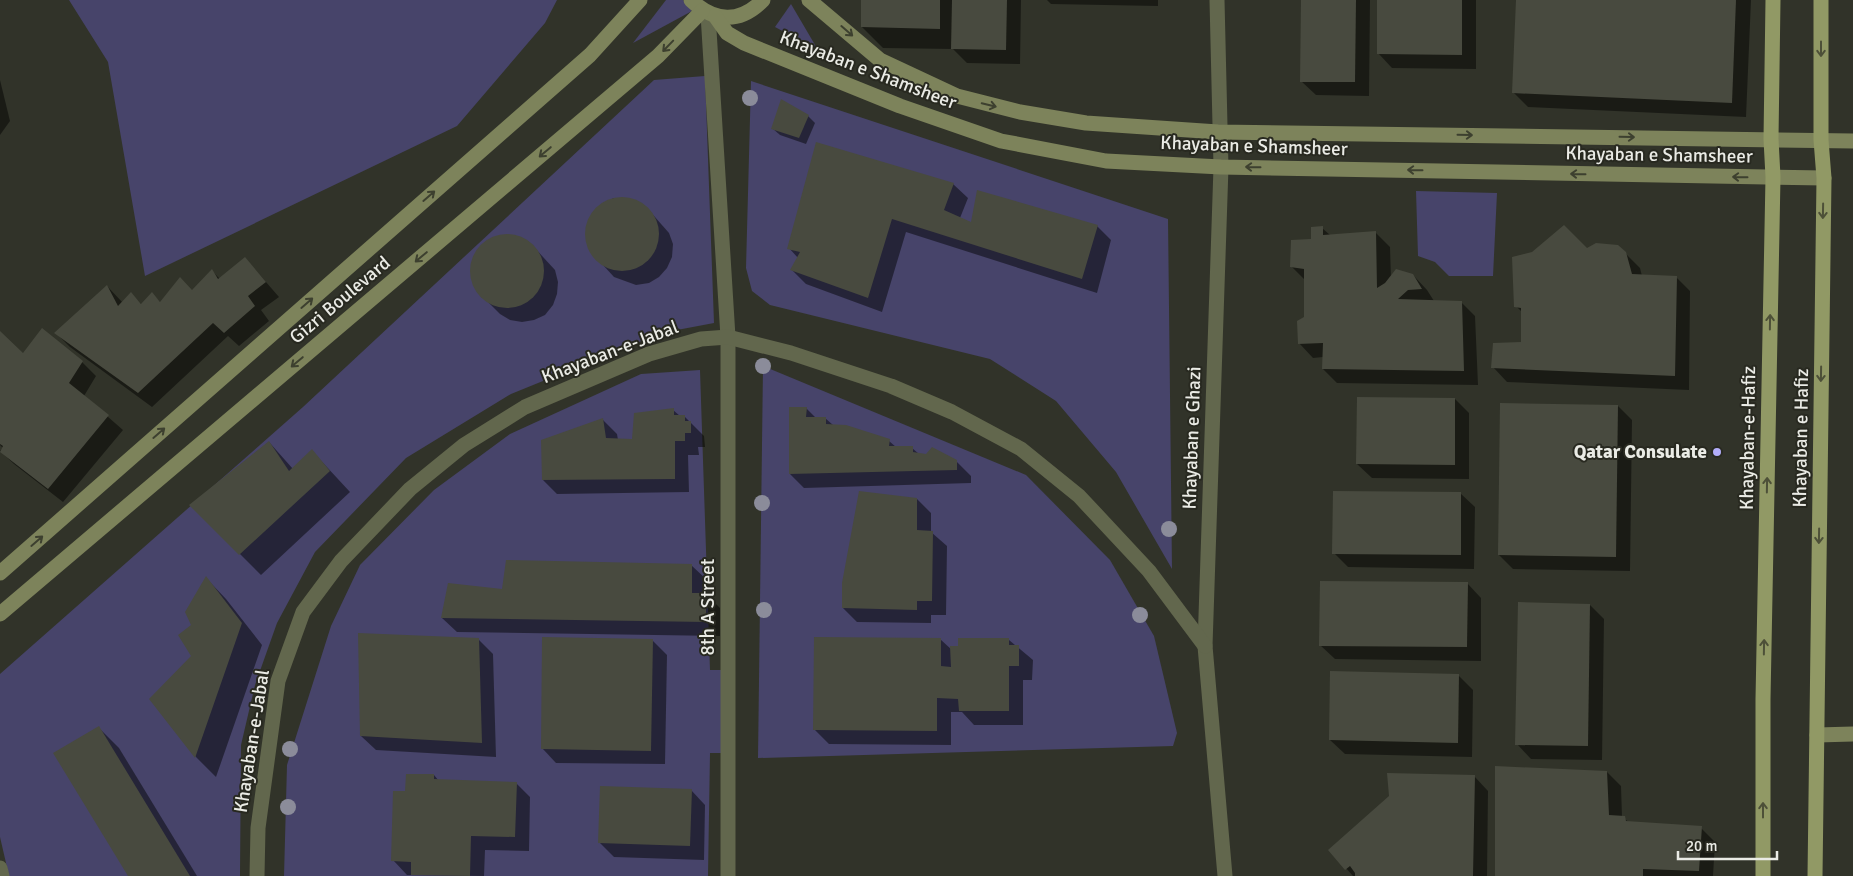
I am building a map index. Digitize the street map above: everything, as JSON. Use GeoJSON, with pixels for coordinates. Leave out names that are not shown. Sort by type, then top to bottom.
{"type":"FeatureCollection","features":[{"type":"Feature","properties":{"kind":"main road","name":"Gizri Boulevard"},"geometry":{"type":"LineString","coordinates":[[0,573],[590,55],[640,0]]}},
{"type":"Feature","properties":{"kind":"main road"},"geometry":{"type":"LineString","coordinates":[[704,10],[735,17],[754,10],[763,0]]}},
{"type":"Feature","properties":{"kind":"main road","name":"Khayaban e Shamsheer"},"geometry":{"type":"LineString","coordinates":[[810,0],[880,60],[956,96],[1020,112],[1086,124],[1218,132],[1771,138],[1853,141]]}},
{"type":"Feature","properties":{"kind":"main road","name":"Khayaban-e-Hafiz"},"geometry":{"type":"LineString","coordinates":[[1763,876],[1764,680],[1773,177],[1771,138],[1773,0]]}},
{"type":"Feature","properties":{"kind":"main road","name":"Khayaban e Hafiz"},"geometry":{"type":"LineString","coordinates":[[1815,876],[1814,829],[1817,735],[1824,178],[1821,140],[1821,0]]}},
{"type":"Feature","properties":{"kind":"main road","name":"Gizri Boulevard"},"geometry":{"type":"LineString","coordinates":[[0,614],[658,56],[704,10]]}},
{"type":"Feature","properties":{"kind":"main road","name":"Khayaban e Shamsheer"},"geometry":{"type":"LineString","coordinates":[[704,10],[727,33],[744,43],[900,106],[1001,141],[1106,161],[1220,167],[1824,178]]}},
{"type":"Feature","properties":{"kind":"main road"},"geometry":{"type":"LineString","coordinates":[[1817,735],[1853,734]]}},
{"type":"Feature","properties":{"kind":"main road"},"geometry":{"type":"LineString","coordinates":[[1814,829],[1821,876]]}},
{"type":"Feature","properties":{"kind":"street","name":"Khayaban e Ghazi"},"geometry":{"type":"LineString","coordinates":[[1216,0],[1220,167],[1205,646],[1225,876]]}},
{"type":"Feature","properties":{"kind":"street","name":"8th A Street"},"geometry":{"type":"LineString","coordinates":[[704,10],[728,337],[728,876]]}},
{"type":"Feature","properties":{"kind":"street","name":"Khayaban-e-Jabal"},"geometry":{"type":"LineString","coordinates":[[257,876],[258,828],[278,681],[303,612],[341,561],[410,489],[464,445],[525,407],[649,354],[701,339],[728,337],[790,353],[891,386],[952,412],[1021,449],[1079,496],[1150,571],[1205,646]]}},
{"type":"Feature","properties":{"kind":"street"},"geometry":{"type":"LineString","coordinates":[[0,868],[2,876]]}},
{"type":"Feature","properties":{"kind":"shaded area"},"geometry":{"type":"Polygon","coordinates":[[[69,0],[557,0],[545,23],[457,126],[145,276],[108,62],[69,0]]]}},
{"type":"Feature","properties":{"kind":"shaded area"},"geometry":{"type":"Polygon","coordinates":[[[666,0],[683,0],[692,11],[633,43],[666,0]]]}},
{"type":"Feature","properties":{"kind":"shaded area"},"geometry":{"type":"Polygon","coordinates":[[[791,4],[818,50],[775,27],[791,4]]]}},
{"type":"Feature","properties":{"kind":"shaded area"},"geometry":{"type":"Polygon","coordinates":[[[705,76],[714,323],[661,333],[511,394],[406,458],[315,552],[277,623],[255,685],[241,745],[240,876],[9,876],[0,837],[0,674],[303,407],[654,80],[705,76]]]}},
{"type":"Feature","properties":{"kind":"shaded area"},"geometry":{"type":"Polygon","coordinates":[[[751,81],[1168,219],[1172,569],[1116,472],[1056,401],[990,359],[770,305],[752,291],[746,268],[751,81]]]}},
{"type":"Feature","properties":{"kind":"shaded area"},"geometry":{"type":"Polygon","coordinates":[[[1416,191],[1497,193],[1493,276],[1449,276],[1435,262],[1418,256],[1416,191]]]}},
{"type":"Feature","properties":{"kind":"shaded area"},"geometry":{"type":"Polygon","coordinates":[[[763,366],[1026,475],[1110,560],[1154,636],[1177,733],[1173,746],[758,758],[763,366]]]}},
{"type":"Feature","properties":{"kind":"shaded area"},"geometry":{"type":"Polygon","coordinates":[[[700,370],[710,670],[723,670],[721,753],[710,753],[708,876],[284,876],[287,765],[331,626],[360,565],[434,490],[510,434],[641,374],[700,370]]]}},
{"type":"Feature","properties":{"kind":"building"},"geometry":{"type":"Polygon","coordinates":[[[861,0],[940,0],[940,29],[861,27],[861,0]]]}},
{"type":"Feature","properties":{"kind":"building"},"geometry":{"type":"Polygon","coordinates":[[[952,0],[1007,0],[1006,50],[951,49],[952,0]]]}},
{"type":"Feature","properties":{"kind":"building"},"geometry":{"type":"Polygon","coordinates":[[[1301,0],[1356,0],[1355,82],[1300,82],[1301,0]]]}},
{"type":"Feature","properties":{"kind":"building"},"geometry":{"type":"Polygon","coordinates":[[[1377,0],[1462,0],[1462,55],[1377,54],[1377,0]]]}},
{"type":"Feature","properties":{"kind":"building"},"geometry":{"type":"Polygon","coordinates":[[[1516,0],[1736,0],[1732,103],[1512,93],[1516,0]]]}},
{"type":"Feature","properties":{"kind":"building"},"geometry":{"type":"Polygon","coordinates":[[[781,99],[809,115],[799,138],[771,129],[781,99]]]}},
{"type":"Feature","properties":{"kind":"building"},"geometry":{"type":"Polygon","coordinates":[[[816,142],[954,183],[944,210],[971,222],[977,190],[1098,225],[1082,279],[892,219],[868,298],[790,270],[800,252],[787,249],[816,142]]]}},
{"type":"Feature","properties":{"kind":"building"},"geometry":{"type":"Polygon","coordinates":[[[622,197],[643,203],[653,213],[659,234],[653,255],[643,265],[622,271],[601,265],[591,255],[585,234],[591,213],[601,203],[622,197]]]}},
{"type":"Feature","properties":{"kind":"building"},"geometry":{"type":"Polygon","coordinates":[[[1564,225],[1587,248],[1596,243],[1618,245],[1626,252],[1632,274],[1677,276],[1675,376],[1491,368],[1493,343],[1521,342],[1521,308],[1514,307],[1512,257],[1532,252],[1564,225]]]}},
{"type":"Feature","properties":{"kind":"building"},"geometry":{"type":"Polygon","coordinates":[[[1323,226],[1323,235],[1376,231],[1377,288],[1385,283],[1396,269],[1413,274],[1422,289],[1408,290],[1398,299],[1462,301],[1464,371],[1322,369],[1323,343],[1298,344],[1297,321],[1304,317],[1304,269],[1290,267],[1291,240],[1311,239],[1311,227],[1323,226]]]}},
{"type":"Feature","properties":{"kind":"building"},"geometry":{"type":"Polygon","coordinates":[[[507,234],[528,240],[538,250],[544,271],[538,292],[528,302],[507,308],[486,302],[476,292],[470,271],[476,250],[486,240],[507,234]]]}},
{"type":"Feature","properties":{"kind":"building"},"geometry":{"type":"Polygon","coordinates":[[[245,257],[266,282],[248,296],[255,306],[224,333],[213,323],[138,393],[54,333],[107,285],[118,306],[131,292],[141,304],[152,292],[160,302],[180,277],[192,290],[212,269],[218,279],[245,257]]]}},
{"type":"Feature","properties":{"kind":"building"},"geometry":{"type":"Polygon","coordinates":[[[42,328],[83,361],[69,383],[109,415],[48,489],[0,452],[3,446],[0,444],[0,331],[23,353],[42,328]]]}},
{"type":"Feature","properties":{"kind":"building"},"geometry":{"type":"Polygon","coordinates":[[[1357,397],[1455,398],[1455,465],[1356,464],[1357,397]]]}},
{"type":"Feature","properties":{"kind":"building"},"geometry":{"type":"Polygon","coordinates":[[[1500,403],[1618,405],[1616,557],[1498,555],[1500,403]]]}},
{"type":"Feature","properties":{"kind":"building"},"geometry":{"type":"Polygon","coordinates":[[[789,407],[807,407],[806,417],[826,417],[826,424],[846,425],[890,439],[889,446],[913,446],[913,452],[926,454],[932,447],[957,460],[957,470],[789,474],[789,407]]]}},
{"type":"Feature","properties":{"kind":"building"},"geometry":{"type":"Polygon","coordinates":[[[674,408],[674,415],[685,415],[685,421],[691,421],[691,433],[685,433],[685,441],[675,441],[675,479],[542,480],[541,440],[603,418],[606,438],[632,439],[634,413],[674,408]]]}},
{"type":"Feature","properties":{"kind":"building"},"geometry":{"type":"Polygon","coordinates":[[[269,441],[289,471],[312,449],[330,471],[239,555],[189,505],[269,441]]]}},
{"type":"Feature","properties":{"kind":"building"},"geometry":{"type":"Polygon","coordinates":[[[859,491],[917,498],[917,530],[933,531],[932,601],[917,601],[917,610],[842,608],[842,583],[859,491]]]}},
{"type":"Feature","properties":{"kind":"building"},"geometry":{"type":"Polygon","coordinates":[[[1333,491],[1461,492],[1461,555],[1332,554],[1333,491]]]}},
{"type":"Feature","properties":{"kind":"building"},"geometry":{"type":"Polygon","coordinates":[[[506,560],[692,564],[692,593],[706,593],[706,622],[441,618],[448,583],[502,589],[506,560]]]}},
{"type":"Feature","properties":{"kind":"building"},"geometry":{"type":"Polygon","coordinates":[[[206,576],[242,623],[195,758],[149,699],[191,656],[178,635],[191,625],[185,612],[206,576]]]}},
{"type":"Feature","properties":{"kind":"building"},"geometry":{"type":"Polygon","coordinates":[[[1320,581],[1468,582],[1467,647],[1319,646],[1320,581]]]}},
{"type":"Feature","properties":{"kind":"building"},"geometry":{"type":"Polygon","coordinates":[[[1518,602],[1590,604],[1588,746],[1515,745],[1518,602]]]}},
{"type":"Feature","properties":{"kind":"building"},"geometry":{"type":"Polygon","coordinates":[[[358,633],[479,638],[482,743],[360,736],[358,633]]]}},
{"type":"Feature","properties":{"kind":"building"},"geometry":{"type":"Polygon","coordinates":[[[542,637],[653,639],[651,751],[541,749],[542,637]]]}},
{"type":"Feature","properties":{"kind":"building"},"geometry":{"type":"Polygon","coordinates":[[[814,637],[941,638],[941,666],[951,667],[950,646],[958,646],[958,638],[1009,638],[1009,645],[1019,645],[1019,666],[1009,666],[1009,711],[959,711],[958,699],[937,698],[937,731],[813,730],[814,637]]]}},
{"type":"Feature","properties":{"kind":"building"},"geometry":{"type":"Polygon","coordinates":[[[1330,671],[1459,674],[1458,743],[1329,740],[1330,671]]]}},
{"type":"Feature","properties":{"kind":"building"},"geometry":{"type":"Polygon","coordinates":[[[99,726],[190,876],[128,876],[53,753],[99,726]]]}},
{"type":"Feature","properties":{"kind":"building"},"geometry":{"type":"Polygon","coordinates":[[[1495,766],[1607,771],[1609,815],[1625,816],[1626,821],[1702,826],[1699,871],[1643,869],[1643,876],[1495,876],[1495,766]]]}},
{"type":"Feature","properties":{"kind":"building"},"geometry":{"type":"Polygon","coordinates":[[[1387,773],[1475,775],[1473,876],[1355,876],[1350,866],[1345,870],[1328,850],[1389,796],[1387,773]]]}},
{"type":"Feature","properties":{"kind":"building"},"geometry":{"type":"Polygon","coordinates":[[[406,774],[434,774],[434,779],[517,782],[515,837],[471,836],[470,876],[411,875],[411,862],[391,861],[393,791],[405,791],[406,774]]]}},
{"type":"Feature","properties":{"kind":"building"},"geometry":{"type":"Polygon","coordinates":[[[600,786],[692,789],[690,846],[598,843],[600,786]]]}},
{"type":"Feature","properties":{"kind":"place","name":"Qatar Consulate"},"geometry":{"type":"Point","coordinates":[1717,452]}}]}
